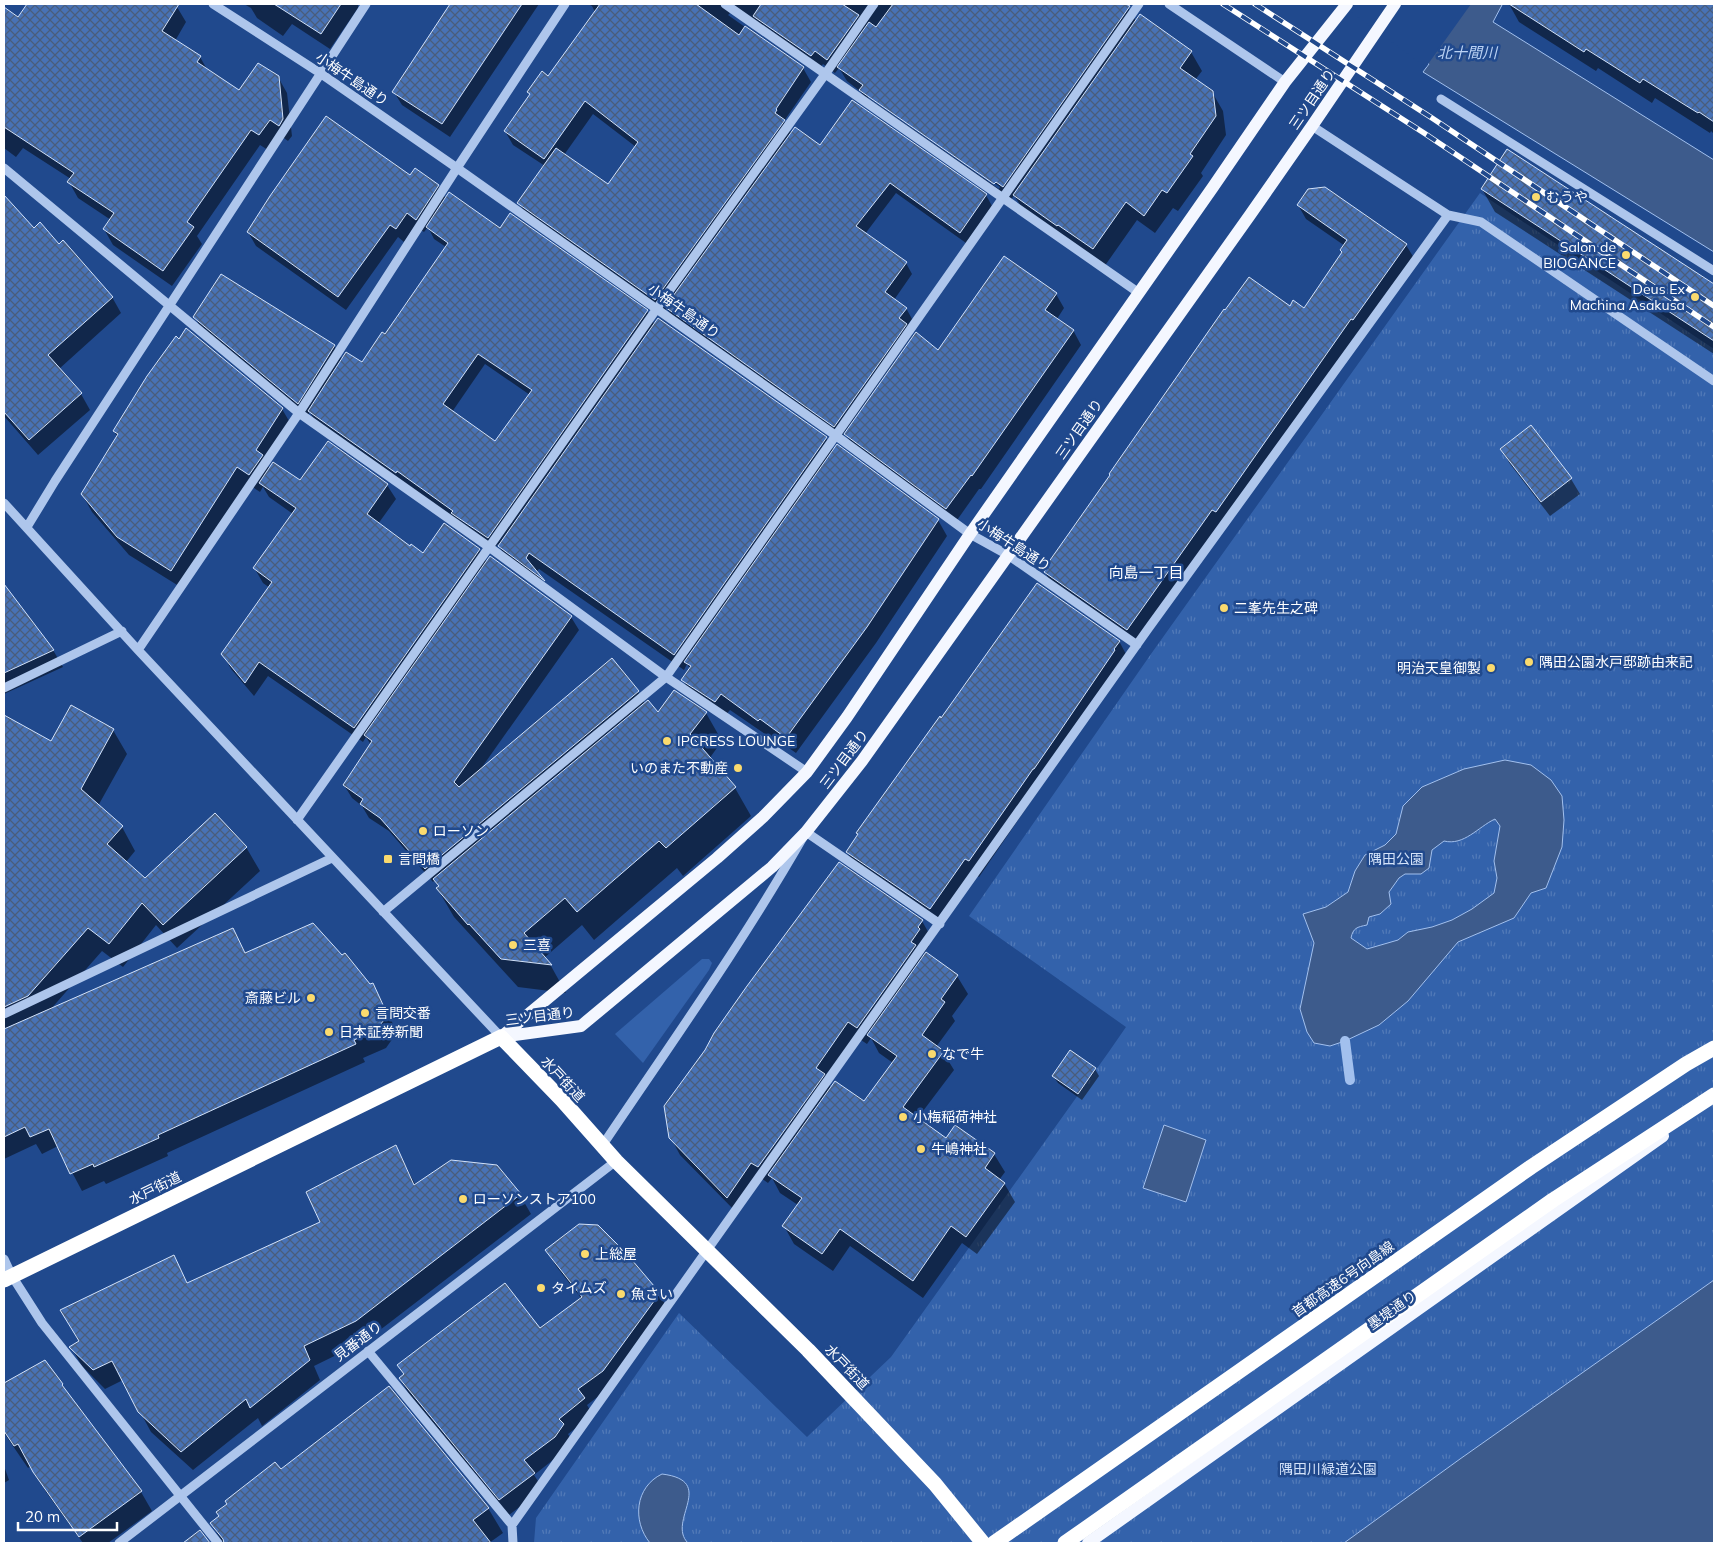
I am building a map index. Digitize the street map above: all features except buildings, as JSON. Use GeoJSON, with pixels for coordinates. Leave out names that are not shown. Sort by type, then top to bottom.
{"type":"FeatureCollection","features":[{"type":"Feature","properties":{"kind":"highway","name":"水戸街道"},"geometry":{"type":"LineString","coordinates":[[8,1278],[501,1037],[562,1100],[616,1161],[808,1350],[935,1484],[983,1543]]}},
{"type":"Feature","properties":{"kind":"highway","name":"首都高速6号向島線"},"geometry":{"type":"LineString","coordinates":[[994,1543],[1531,1167],[1686,1064],[1714,1048]]}},
{"type":"Feature","properties":{"kind":"highway"},"geometry":{"type":"LineString","coordinates":[[1065,1543],[1553,1200],[1714,1095]]}},
{"type":"Feature","properties":{"kind":"main road","name":"三ツ目通り"},"geometry":{"type":"LineString","coordinates":[[501,1037],[581,1026],[772,867],[806,832],[862,761],[1312,126],[1395,4]]}},
{"type":"Feature","properties":{"kind":"main road","name":"三ツ目通り"},"geometry":{"type":"LineString","coordinates":[[501,1037],[717,858],[763,817],[806,772],[853,708],[970,534],[1285,82],[1345,7]]}},
{"type":"Feature","properties":{"kind":"main road","name":"墨堤通り"},"geometry":{"type":"LineString","coordinates":[[1088,1543],[1714,1100]]}},
{"type":"Feature","properties":{"kind":"street","name":"小梅牛島通り"},"geometry":{"type":"LineString","coordinates":[[213,4],[320,73],[457,168],[657,308],[970,534],[1008,555],[1137,645]]}},
{"type":"Feature","properties":{"kind":"street"},"geometry":{"type":"LineString","coordinates":[[27,527],[55,481],[366,4]]}},
{"type":"Feature","properties":{"kind":"street"},"geometry":{"type":"LineString","coordinates":[[138,650],[299,413],[457,168],[566,4]]}},
{"type":"Feature","properties":{"kind":"street"},"geometry":{"type":"LineString","coordinates":[[725,4],[1139,293]]}},
{"type":"Feature","properties":{"kind":"street"},"geometry":{"type":"LineString","coordinates":[[296,820],[874,4]]}},
{"type":"Feature","properties":{"kind":"street"},"geometry":{"type":"LineString","coordinates":[[383,912],[666,677],[1139,4]]}},
{"type":"Feature","properties":{"kind":"street"},"geometry":{"type":"LineString","coordinates":[[1169,4],[1285,82]]}},
{"type":"Feature","properties":{"kind":"street"},"geometry":{"type":"LineString","coordinates":[[1441,99],[1714,271]]}},
{"type":"Feature","properties":{"kind":"street"},"geometry":{"type":"LineString","coordinates":[[1312,126],[1448,215],[1481,222],[1714,381]]}},
{"type":"Feature","properties":{"kind":"street"},"geometry":{"type":"LineString","coordinates":[[4,168],[299,413],[489,547],[666,677],[806,772]]}},
{"type":"Feature","properties":{"kind":"street"},"geometry":{"type":"LineString","coordinates":[[512,1525],[1137,645],[1448,215]]}},
{"type":"Feature","properties":{"kind":"street"},"geometry":{"type":"LineString","coordinates":[[4,503],[296,820],[501,1037]]}},
{"type":"Feature","properties":{"kind":"street"},"geometry":{"type":"LineString","coordinates":[[4,688],[122,631]]}},
{"type":"Feature","properties":{"kind":"street"},"geometry":{"type":"LineString","coordinates":[[602,1146],[711,987],[772,892],[806,832],[940,924]]}},
{"type":"Feature","properties":{"kind":"street"},"geometry":{"type":"LineString","coordinates":[[4,1014],[332,858]]}},
{"type":"Feature","properties":{"kind":"street","name":"見番通り"},"geometry":{"type":"LineString","coordinates":[[119,1543],[616,1161]]}},
{"type":"Feature","properties":{"kind":"street"},"geometry":{"type":"LineString","coordinates":[[4,1259],[8,1278],[218,1543]]}},
{"type":"Feature","properties":{"kind":"street"},"geometry":{"type":"LineString","coordinates":[[368,1351],[512,1525],[514,1543]]}},
{"type":"Feature","properties":{"kind":"green space","name":"隅田公園"},"geometry":{"type":"Polygon","coordinates":[[[1480,193],[1714,349],[1714,1280],[1344,1543],[534,1543],[536,1518],[679,1313],[807,1437],[891,1357],[1108,1053],[1126,1027],[969,916],[1151,654],[1480,193]]]}},
{"type":"Feature","properties":{"kind":"green space"},"geometry":{"type":"Polygon","coordinates":[[[702,959],[709,959],[712,963],[709,970],[643,1063],[615,1034],[702,959]]]}},
{"type":"Feature","properties":{"kind":"water","name":"北十間川"},"geometry":{"type":"Polygon","coordinates":[[[1343,4],[1502,5],[1493,22],[1714,160],[1714,252],[1423,72],[1429,64],[1343,4]]]}},
{"type":"Feature","properties":{"kind":"water"},"geometry":{"type":"Polygon","coordinates":[[[1505,760],[1531,765],[1551,780],[1562,796],[1564,820],[1562,847],[1546,888],[1531,893],[1514,918],[1458,942],[1408,1001],[1379,1025],[1330,1046],[1314,1043],[1307,1032],[1300,1009],[1314,943],[1303,914],[1326,907],[1348,892],[1355,871],[1365,855],[1385,845],[1396,834],[1403,806],[1422,787],[1464,769],[1505,760]],[[1495,819],[1471,835],[1458,841],[1444,841],[1432,850],[1429,868],[1421,874],[1405,874],[1399,878],[1389,892],[1391,904],[1380,914],[1369,917],[1367,925],[1356,928],[1351,938],[1367,949],[1398,940],[1408,932],[1452,920],[1472,909],[1494,893],[1497,878],[1494,861],[1500,826],[1495,819]]]}},
{"type":"Feature","properties":{"kind":"water"},"geometry":{"type":"Polygon","coordinates":[[[1164,1125],[1206,1140],[1186,1202],[1143,1188],[1164,1125]]]}},
{"type":"Feature","properties":{"kind":"water"},"geometry":{"type":"Polygon","coordinates":[[[1714,1280],[1714,1543],[1344,1543],[1460,1459],[1714,1280]]]}},
{"type":"Feature","properties":{"kind":"water"},"geometry":{"type":"Polygon","coordinates":[[[662,1474],[678,1478],[687,1485],[689,1493],[683,1534],[688,1543],[650,1543],[640,1525],[639,1505],[642,1496],[646,1487],[662,1474]]]}},
{"type":"Feature","properties":{"kind":"pier"},"geometry":{"type":"Polygon","coordinates":[[[1340,4],[1471,4],[1426,67],[1340,4]]]}},
{"type":"Feature","properties":{"kind":"waterway"},"geometry":{"type":"LineString","coordinates":[[1345,1041],[1350,1080]]}},
{"type":"Feature","properties":{"kind":"railway"},"geometry":{"type":"LineString","coordinates":[[1223,4],[1424,133],[1714,327]]}},
{"type":"Feature","properties":{"kind":"railway"},"geometry":{"type":"LineString","coordinates":[[1255,4],[1432,118],[1714,306]]}},
{"type":"Feature","properties":{"kind":"place","name":"むうや"},"geometry":{"type":"Point","coordinates":[1536,197]}},
{"type":"Feature","properties":{"kind":"place","name":"Salon de BIOGANCE"},"geometry":{"type":"Point","coordinates":[1626,255]}},
{"type":"Feature","properties":{"kind":"place","name":"Deus Ex Machina Asakusa"},"geometry":{"type":"Point","coordinates":[1695,297]}},
{"type":"Feature","properties":{"kind":"place","name":"二峯先生之碑"},"geometry":{"type":"Point","coordinates":[1224,608]}},
{"type":"Feature","properties":{"kind":"place","name":"隅田公園水戸邸跡由来記"},"geometry":{"type":"Point","coordinates":[1529,662]}},
{"type":"Feature","properties":{"kind":"place","name":"明治天皇御製"},"geometry":{"type":"Point","coordinates":[1491,668]}},
{"type":"Feature","properties":{"kind":"place","name":"IPCRESS LOUNGE"},"geometry":{"type":"Point","coordinates":[667,741]}},
{"type":"Feature","properties":{"kind":"place","name":"いのまた不動産"},"geometry":{"type":"Point","coordinates":[738,768]}},
{"type":"Feature","properties":{"kind":"place","name":"ローソン"},"geometry":{"type":"Point","coordinates":[423,831]}},
{"type":"Feature","properties":{"kind":"place","name":"言問橋"},"geometry":{"type":"Point","coordinates":[388,859]}},
{"type":"Feature","properties":{"kind":"place","name":"三喜"},"geometry":{"type":"Point","coordinates":[513,945]}},
{"type":"Feature","properties":{"kind":"place","name":"斎藤ビル"},"geometry":{"type":"Point","coordinates":[311,998]}},
{"type":"Feature","properties":{"kind":"place","name":"言問交番"},"geometry":{"type":"Point","coordinates":[365,1013]}},
{"type":"Feature","properties":{"kind":"place","name":"日本証券新聞"},"geometry":{"type":"Point","coordinates":[329,1032]}},
{"type":"Feature","properties":{"kind":"place","name":"なで牛"},"geometry":{"type":"Point","coordinates":[932,1054]}},
{"type":"Feature","properties":{"kind":"place","name":"小梅稲荷神社"},"geometry":{"type":"Point","coordinates":[903,1117]}},
{"type":"Feature","properties":{"kind":"place","name":"牛嶋神社"},"geometry":{"type":"Point","coordinates":[921,1149]}},
{"type":"Feature","properties":{"kind":"place","name":"ローソンストア100"},"geometry":{"type":"Point","coordinates":[463,1199]}},
{"type":"Feature","properties":{"kind":"place","name":"上総屋"},"geometry":{"type":"Point","coordinates":[585,1254]}},
{"type":"Feature","properties":{"kind":"place","name":"タイムズ"},"geometry":{"type":"Point","coordinates":[541,1288]}},
{"type":"Feature","properties":{"kind":"place","name":"魚さい"},"geometry":{"type":"Point","coordinates":[621,1294]}},
{"type":"Feature","properties":{"kind":"district","name":"向島一丁目"},"geometry":{"type":"Point","coordinates":[1146,572]}},
{"type":"Feature","properties":{"kind":"park label","name":"隅田川緑道公園"},"geometry":{"type":"Point","coordinates":[1328,1469]}}]}
